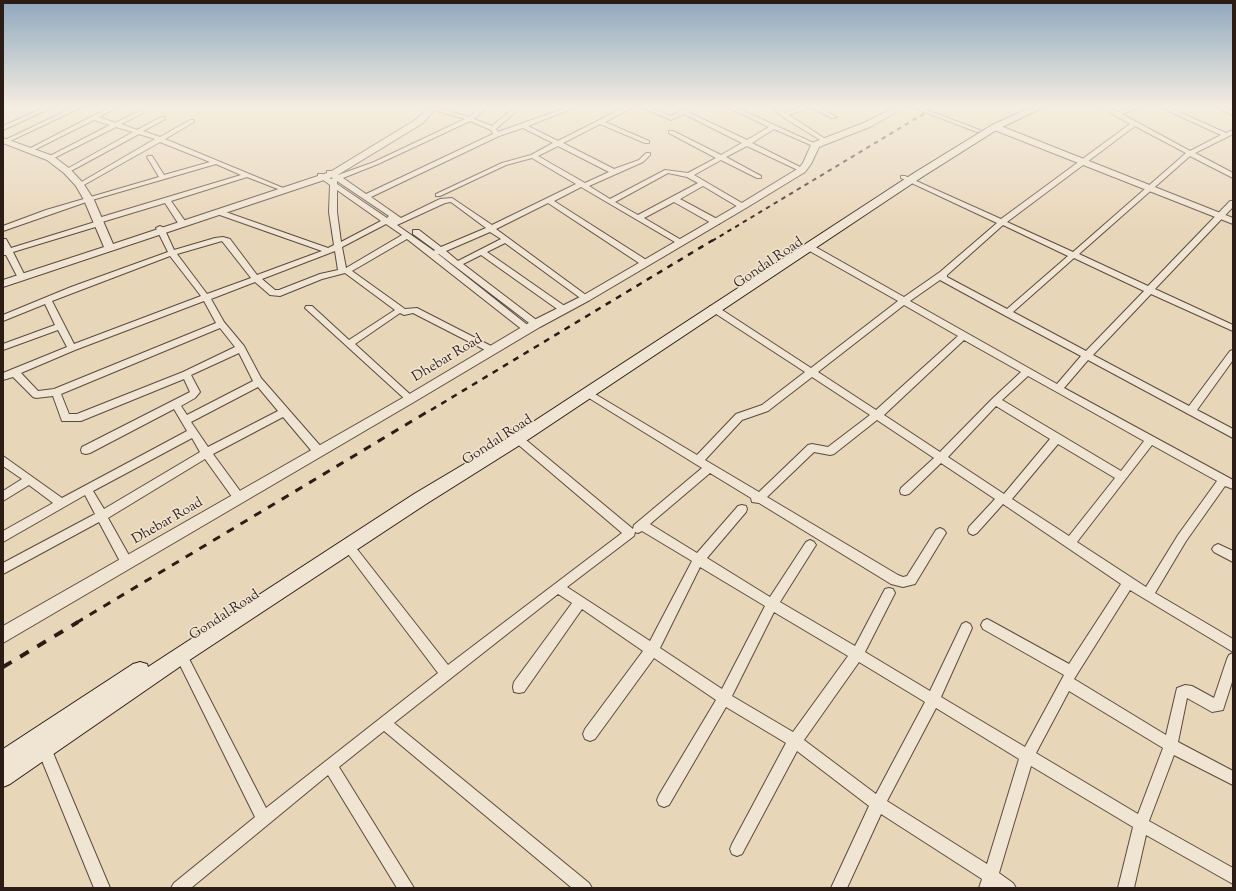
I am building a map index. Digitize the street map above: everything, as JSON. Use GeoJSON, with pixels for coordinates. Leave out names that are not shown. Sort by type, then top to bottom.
{"type":"FeatureCollection","features":[{"type":"Feature","properties":{"kind":"main road","name":"Gondal Road"},"geometry":{"type":"LineString","coordinates":[[3,761],[42,743],[234,610],[514,436],[850,209],[906,178],[951,149]]}},
{"type":"Feature","properties":{"kind":"main road"},"geometry":{"type":"LineString","coordinates":[[3,777],[42,743],[181,656],[349,547],[514,436],[587,393],[713,308],[809,247],[906,178],[955,149]]}},
{"type":"Feature","properties":{"kind":"street"},"geometry":{"type":"LineString","coordinates":[[26,149],[50,158],[67,171],[80,185],[89,200],[109,247]]}},
{"type":"Feature","properties":{"kind":"street"},"geometry":{"type":"LineString","coordinates":[[50,158],[69,149]]}},
{"type":"Feature","properties":{"kind":"street"},"geometry":{"type":"LineString","coordinates":[[67,171],[107,149]]}},
{"type":"Feature","properties":{"kind":"street"},"geometry":{"type":"LineString","coordinates":[[80,185],[143,149]]}},
{"type":"Feature","properties":{"kind":"street"},"geometry":{"type":"LineString","coordinates":[[183,149],[283,189]]}},
{"type":"Feature","properties":{"kind":"street"},"geometry":{"type":"LineString","coordinates":[[330,177],[372,149]]}},
{"type":"Feature","properties":{"kind":"street"},"geometry":{"type":"LineString","coordinates":[[160,230],[181,221],[283,189],[376,163],[407,149]]}},
{"type":"Feature","properties":{"kind":"street"},"geometry":{"type":"LineString","coordinates":[[366,197],[462,149]]}},
{"type":"Feature","properties":{"kind":"street"},"geometry":{"type":"LineString","coordinates":[[438,195],[504,164],[534,156],[548,149]]}},
{"type":"Feature","properties":{"kind":"street"},"geometry":{"type":"LineString","coordinates":[[566,149],[614,172]]}},
{"type":"Feature","properties":{"kind":"street"},"geometry":{"type":"LineString","coordinates":[[702,149],[759,177]]}},
{"type":"Feature","properties":{"kind":"street"},"geometry":{"type":"LineString","coordinates":[[689,175],[737,149]]}},
{"type":"Feature","properties":{"kind":"street"},"geometry":{"type":"LineString","coordinates":[[758,149],[802,170]]}},
{"type":"Feature","properties":{"kind":"street","name":"Dhebar Road"},"geometry":{"type":"LineString","coordinates":[[3,635],[492,350],[563,309],[586,298],[743,206],[802,170],[817,149]]}},
{"type":"Feature","properties":{"kind":"street"},"geometry":{"type":"LineString","coordinates":[[1052,149],[1233,221]]}},
{"type":"Feature","properties":{"kind":"street"},"geometry":{"type":"LineString","coordinates":[[698,461],[739,417],[765,408],[904,301],[942,274],[1002,222],[1100,149]]}},
{"type":"Feature","properties":{"kind":"street"},"geometry":{"type":"LineString","coordinates":[[1181,149],[1233,176]]}},
{"type":"Feature","properties":{"kind":"street"},"geometry":{"type":"LineString","coordinates":[[1007,313],[1149,187],[1190,153],[1199,149]]}},
{"type":"Feature","properties":{"kind":"street"},"geometry":{"type":"LineString","coordinates":[[433,255],[548,200],[641,161],[648,154]]}},
{"type":"Feature","properties":{"kind":"street"},"geometry":{"type":"LineString","coordinates":[[534,156],[680,243]]}},
{"type":"Feature","properties":{"kind":"street"},"geometry":{"type":"LineString","coordinates":[[150,157],[163,178]]}},
{"type":"Feature","properties":{"kind":"street"},"geometry":{"type":"LineString","coordinates":[[3,230],[50,212],[216,162]]}},
{"type":"Feature","properties":{"kind":"street"},"geometry":{"type":"LineString","coordinates":[[611,201],[667,171],[689,175],[743,206]]}},
{"type":"Feature","properties":{"kind":"street"},"geometry":{"type":"LineString","coordinates":[[5,252],[247,175]]}},
{"type":"Feature","properties":{"kind":"street"},"geometry":{"type":"LineString","coordinates":[[330,177],[366,197],[408,235],[433,255],[532,327]]}},
{"type":"Feature","properties":{"kind":"street"},"geometry":{"type":"LineString","coordinates":[[330,177],[394,221],[441,250],[532,327]]}},
{"type":"Feature","properties":{"kind":"street"},"geometry":{"type":"LineString","coordinates":[[330,177],[338,246],[345,271],[404,312],[414,310],[492,350]]}},
{"type":"Feature","properties":{"kind":"street"},"geometry":{"type":"LineString","coordinates":[[906,178],[1233,328]]}},
{"type":"Feature","properties":{"kind":"street"},"geometry":{"type":"LineString","coordinates":[[639,218],[703,183]]}},
{"type":"Feature","properties":{"kind":"street"},"geometry":{"type":"LineString","coordinates":[[3,284],[160,230],[220,212],[283,189]]}},
{"type":"Feature","properties":{"kind":"street"},"geometry":{"type":"LineString","coordinates":[[675,199],[716,222]]}},
{"type":"Feature","properties":{"kind":"street"},"geometry":{"type":"LineString","coordinates":[[168,200],[181,221]]}},
{"type":"Feature","properties":{"kind":"street"},"geometry":{"type":"LineString","coordinates":[[3,377],[72,348],[329,251],[394,221],[450,200],[586,298]]}},
{"type":"Feature","properties":{"kind":"street"},"geometry":{"type":"LineString","coordinates":[[548,200],[645,263]]}},
{"type":"Feature","properties":{"kind":"street"},"geometry":{"type":"LineString","coordinates":[[1058,389],[1086,356],[1233,203]]}},
{"type":"Feature","properties":{"kind":"street"},"geometry":{"type":"LineString","coordinates":[[220,212],[329,251]]}},
{"type":"Feature","properties":{"kind":"street"},"geometry":{"type":"LineString","coordinates":[[160,230],[172,253],[206,298],[221,324],[241,348],[260,382],[319,452]]}},
{"type":"Feature","properties":{"kind":"street"},"geometry":{"type":"LineString","coordinates":[[3,318],[172,253],[223,239],[227,241],[255,278],[275,294],[345,271],[408,235]]}},
{"type":"Feature","properties":{"kind":"street"},"geometry":{"type":"LineString","coordinates":[[458,264],[505,240]]}},
{"type":"Feature","properties":{"kind":"street"},"geometry":{"type":"LineString","coordinates":[[3,241],[5,252],[20,274]]}},
{"type":"Feature","properties":{"kind":"street"},"geometry":{"type":"LineString","coordinates":[[3,279],[109,247]]}},
{"type":"Feature","properties":{"kind":"street"},"geometry":{"type":"LineString","coordinates":[[809,247],[1058,389],[1228,482],[1182,538],[1148,595]]}},
{"type":"Feature","properties":{"kind":"street"},"geometry":{"type":"LineString","coordinates":[[482,252],[563,309]]}},
{"type":"Feature","properties":{"kind":"street"},"geometry":{"type":"LineString","coordinates":[[942,274],[943,278],[949,282],[1233,434]]}},
{"type":"Feature","properties":{"kind":"street"},"geometry":{"type":"LineString","coordinates":[[47,300],[72,348]]}},
{"type":"Feature","properties":{"kind":"street"},"geometry":{"type":"LineString","coordinates":[[308,308],[410,399]]}},
{"type":"Feature","properties":{"kind":"street"},"geometry":{"type":"LineString","coordinates":[[713,308],[1148,595],[1233,646]]}},
{"type":"Feature","properties":{"kind":"street"},"geometry":{"type":"LineString","coordinates":[[349,344],[397,312]]}},
{"type":"Feature","properties":{"kind":"street"},"geometry":{"type":"LineString","coordinates":[[15,373],[29,390],[36,395],[56,392],[221,324]]}},
{"type":"Feature","properties":{"kind":"street"},"geometry":{"type":"LineString","coordinates":[[3,347],[60,326]]}},
{"type":"Feature","properties":{"kind":"street"},"geometry":{"type":"LineString","coordinates":[[757,499],[812,448],[830,451],[877,415],[964,335]]}},
{"type":"Feature","properties":{"kind":"street"},"geometry":{"type":"LineString","coordinates":[[56,392],[65,418],[78,418],[186,374],[241,348]]}},
{"type":"Feature","properties":{"kind":"street"},"geometry":{"type":"LineString","coordinates":[[1191,411],[1233,353]]}},
{"type":"Feature","properties":{"kind":"street"},"geometry":{"type":"LineString","coordinates":[[905,492],[941,458],[994,401],[1028,371]]}},
{"type":"Feature","properties":{"kind":"street"},"geometry":{"type":"LineString","coordinates":[[86,450],[192,396],[195,392],[186,374]]}},
{"type":"Feature","properties":{"kind":"street"},"geometry":{"type":"LineString","coordinates":[[186,420],[260,382]]}},
{"type":"Feature","properties":{"kind":"street"},"geometry":{"type":"LineString","coordinates":[[587,393],[757,499],[895,580],[903,582],[911,580],[940,534]]}},
{"type":"Feature","properties":{"kind":"street"},"geometry":{"type":"LineString","coordinates":[[994,401],[1122,477]]}},
{"type":"Feature","properties":{"kind":"street"},"geometry":{"type":"LineString","coordinates":[[176,405],[206,453],[239,498]]}},
{"type":"Feature","properties":{"kind":"street"},"geometry":{"type":"LineString","coordinates":[[3,569],[101,516],[206,453],[285,411]]}},
{"type":"Feature","properties":{"kind":"street"},"geometry":{"type":"LineString","coordinates":[[3,537],[87,489],[193,433]]}},
{"type":"Feature","properties":{"kind":"street"},"geometry":{"type":"LineString","coordinates":[[514,436],[630,534]]}},
{"type":"Feature","properties":{"kind":"street"},"geometry":{"type":"LineString","coordinates":[[973,530],[1004,499],[1057,438]]}},
{"type":"Feature","properties":{"kind":"street"},"geometry":{"type":"LineString","coordinates":[[1070,543],[1151,440]]}},
{"type":"Feature","properties":{"kind":"street"},"geometry":{"type":"LineString","coordinates":[[3,460],[62,504]]}},
{"type":"Feature","properties":{"kind":"street"},"geometry":{"type":"LineString","coordinates":[[179,888],[330,765],[558,587],[642,525],[709,468]]}},
{"type":"Feature","properties":{"kind":"street"},"geometry":{"type":"LineString","coordinates":[[3,496],[30,480]]}},
{"type":"Feature","properties":{"kind":"street"},"geometry":{"type":"LineString","coordinates":[[87,489],[127,563]]}},
{"type":"Feature","properties":{"kind":"street"},"geometry":{"type":"LineString","coordinates":[[590,734],[652,650],[698,560],[742,509]]}},
{"type":"Feature","properties":{"kind":"street"},"geometry":{"type":"LineString","coordinates":[[642,525],[698,560],[1141,824],[1233,876]]}},
{"type":"Feature","properties":{"kind":"street"},"geometry":{"type":"LineString","coordinates":[[664,800],[724,698],[772,604],[810,545]]}},
{"type":"Feature","properties":{"kind":"street"},"geometry":{"type":"LineString","coordinates":[[349,547],[447,674]]}},
{"type":"Feature","properties":{"kind":"street"},"geometry":{"type":"LineString","coordinates":[[1218,549],[1233,557]]}},
{"type":"Feature","properties":{"kind":"street"},"geometry":{"type":"LineString","coordinates":[[988,882],[1027,756],[1069,677],[1129,582]]}},
{"type":"Feature","properties":{"kind":"street"},"geometry":{"type":"LineString","coordinates":[[558,587],[724,698],[795,741],[878,804],[988,882],[1008,888]]}},
{"type":"Feature","properties":{"kind":"street"},"geometry":{"type":"LineString","coordinates":[[737,849],[795,741],[857,654],[889,593]]}},
{"type":"Feature","properties":{"kind":"street"},"geometry":{"type":"LineString","coordinates":[[519,687],[580,602]]}},
{"type":"Feature","properties":{"kind":"street"},"geometry":{"type":"LineString","coordinates":[[988,625],[1171,745],[1233,778]]}},
{"type":"Feature","properties":{"kind":"street"},"geometry":{"type":"LineString","coordinates":[[839,888],[878,804],[933,700],[966,628]]}},
{"type":"Feature","properties":{"kind":"street"},"geometry":{"type":"LineString","coordinates":[[181,656],[264,819]]}},
{"type":"Feature","properties":{"kind":"street"},"geometry":{"type":"LineString","coordinates":[[1126,888],[1141,824],[1171,745],[1182,693],[1186,690],[1192,692],[1212,704],[1218,705],[1233,659]]}},
{"type":"Feature","properties":{"kind":"street"},"geometry":{"type":"LineString","coordinates":[[384,723],[584,888]]}},
{"type":"Feature","properties":{"kind":"street"},"geometry":{"type":"LineString","coordinates":[[42,743],[102,888]]}},
{"type":"Feature","properties":{"kind":"street"},"geometry":{"type":"LineString","coordinates":[[330,765],[401,886]]}},
{"type":"Feature","properties":{"kind":"railway"},"geometry":{"type":"LineString","coordinates":[[712,241],[866,149]]}},
{"type":"Feature","properties":{"kind":"railway"},"geometry":{"type":"LineString","coordinates":[[431,410],[713,240]]}},
{"type":"Feature","properties":{"kind":"railway"},"geometry":{"type":"LineString","coordinates":[[76,623],[432,409]]}},
{"type":"Feature","properties":{"kind":"railway"},"geometry":{"type":"LineString","coordinates":[[3,667],[78,622]]}}]}
